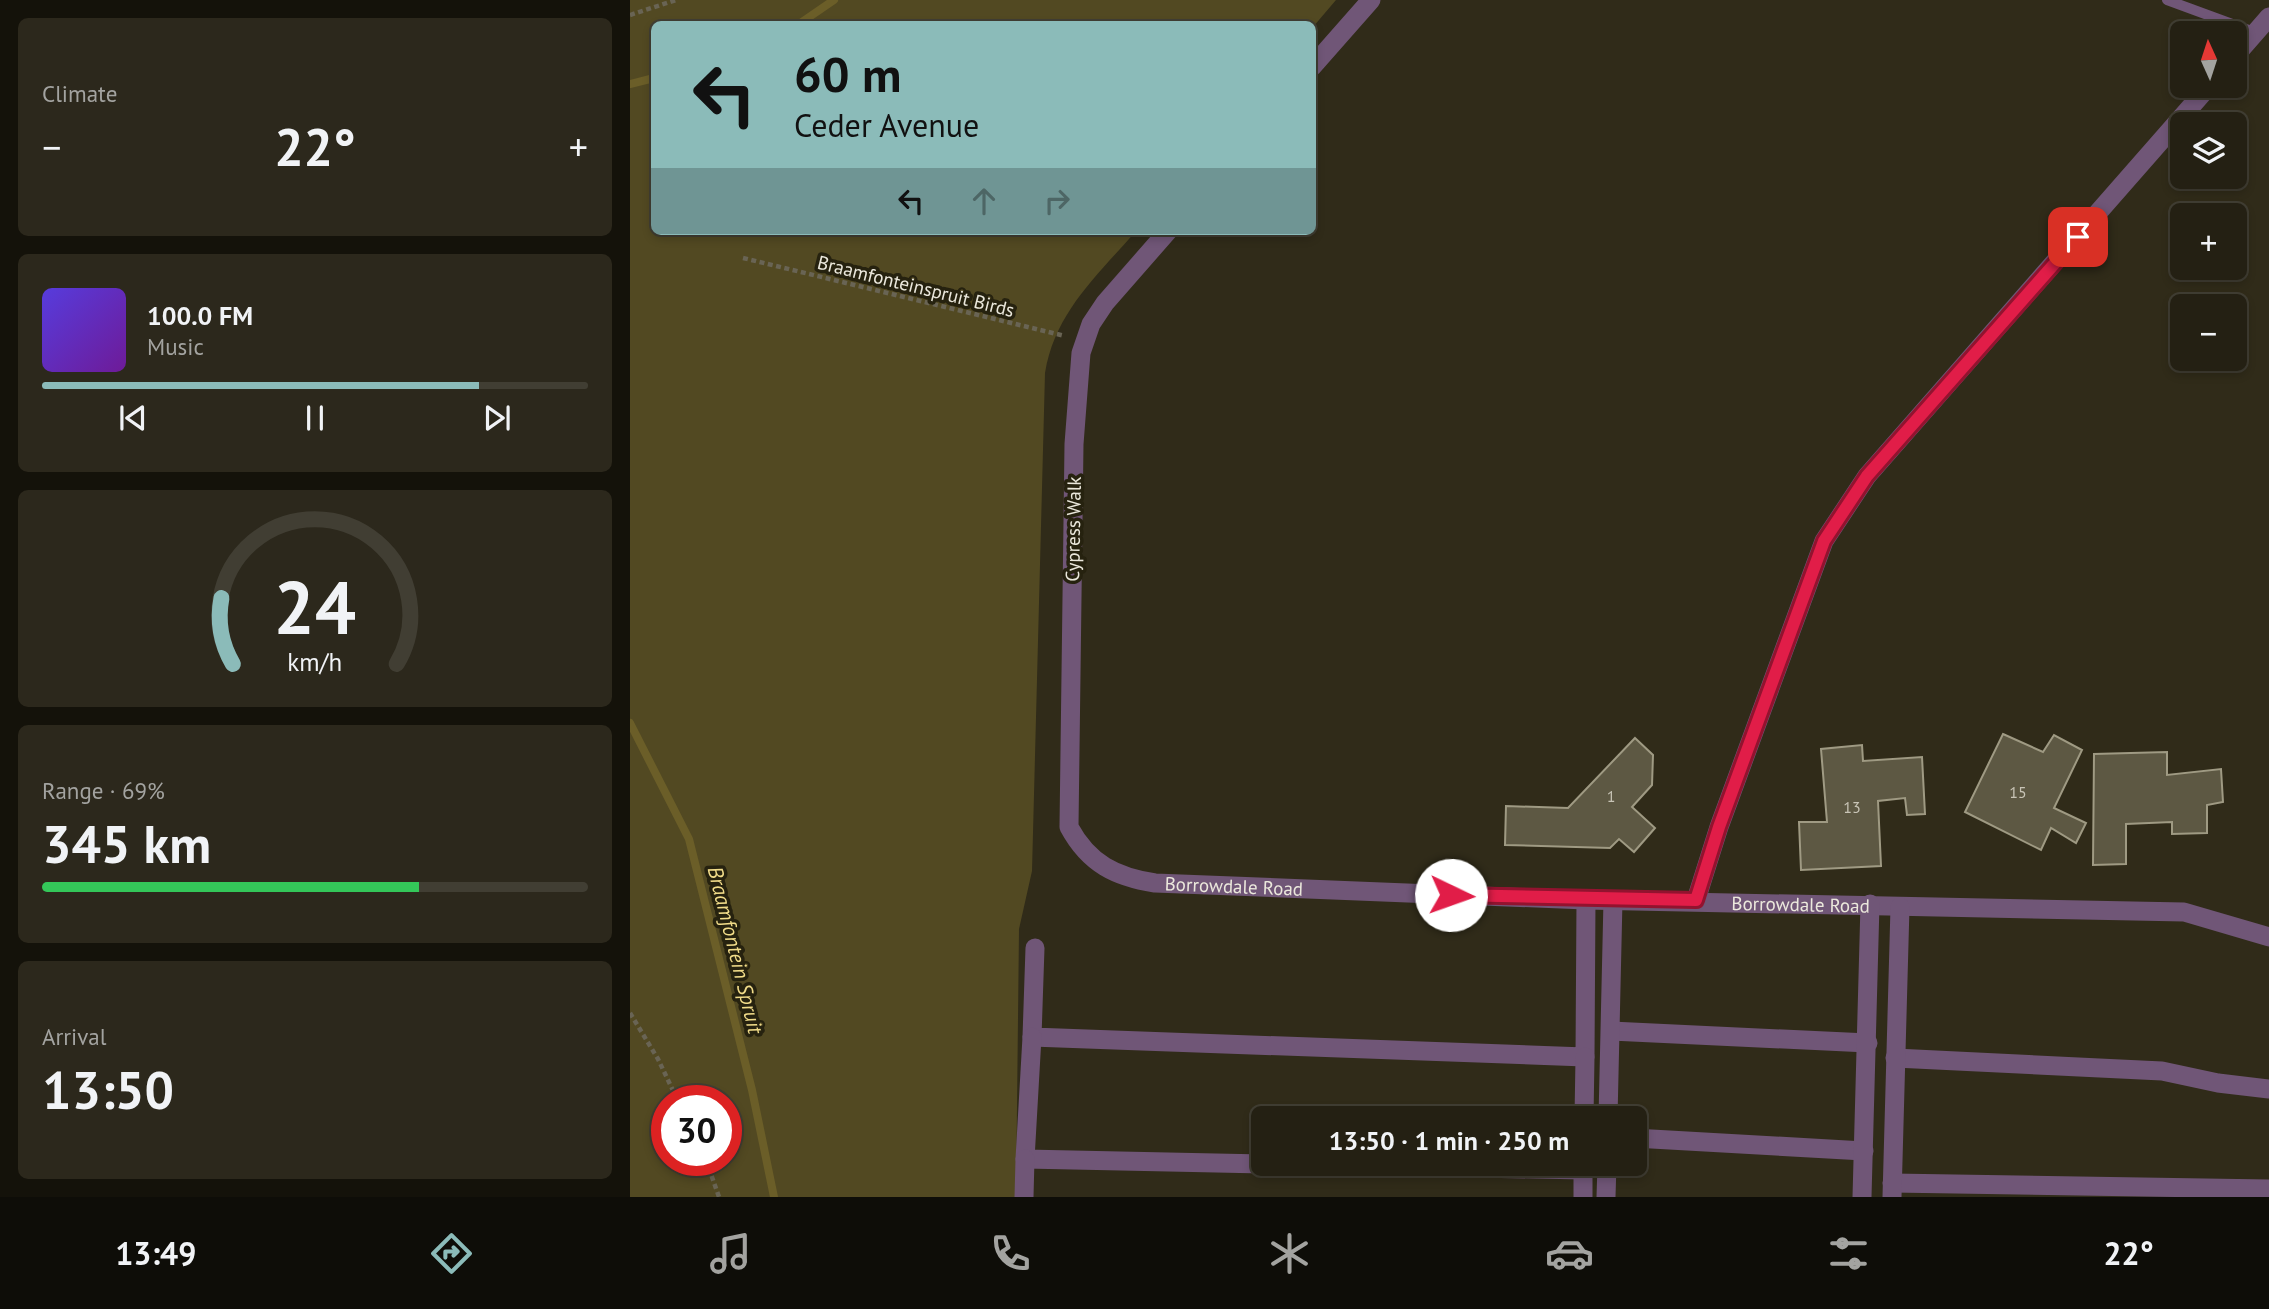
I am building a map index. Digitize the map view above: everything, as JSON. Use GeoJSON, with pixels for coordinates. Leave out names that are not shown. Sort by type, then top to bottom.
{"type":"FeatureCollection","features":[{"type":"Feature","properties":{"kind":"street"},"geometry":{"type":"LineString","coordinates":[[1316,62],[1371,0]]}},
{"type":"Feature","properties":{"kind":"street"},"geometry":{"type":"LineString","coordinates":[[2247,40],[2269,17]]}},
{"type":"Feature","properties":{"kind":"street"},"geometry":{"type":"LineString","coordinates":[[1696,900],[1719,827],[1824,541],[1867,476],[2198,98]]}},
{"type":"Feature","properties":{"kind":"street","name":"Cypress Walk"},"geometry":{"type":"LineString","coordinates":[[1086,853],[1069,828],[1074,444],[1083,341],[1105,303],[1164,235]]}},
{"type":"Feature","properties":{"kind":"street","name":"Borrowdale Road"},"geometry":{"type":"LineString","coordinates":[[1086,853],[1127,879],[1156,883],[1586,900],[1696,900],[2184,912],[2269,937]]}},
{"type":"Feature","properties":{"kind":"street"},"geometry":{"type":"LineString","coordinates":[[1584,1106],[1586,900]]}},
{"type":"Feature","properties":{"kind":"street"},"geometry":{"type":"LineString","coordinates":[[1608,1106],[1613,900]]}},
{"type":"Feature","properties":{"kind":"street"},"geometry":{"type":"LineString","coordinates":[[1862,1197],[1870,905]]}},
{"type":"Feature","properties":{"kind":"street"},"geometry":{"type":"LineString","coordinates":[[1900,907],[1892,1190],[2269,1189]]}},
{"type":"Feature","properties":{"kind":"street"},"geometry":{"type":"LineString","coordinates":[[1024,1197],[1035,948]]}},
{"type":"Feature","properties":{"kind":"street"},"geometry":{"type":"LineString","coordinates":[[1611,1031],[1868,1043]]}},
{"type":"Feature","properties":{"kind":"street"},"geometry":{"type":"LineString","coordinates":[[1032,1037],[1586,1057]]}},
{"type":"Feature","properties":{"kind":"street"},"geometry":{"type":"LineString","coordinates":[[1895,1058],[2162,1071],[2269,1089]]}},
{"type":"Feature","properties":{"kind":"street"},"geometry":{"type":"LineString","coordinates":[[1647,1139],[1864,1151]]}},
{"type":"Feature","properties":{"kind":"street"},"geometry":{"type":"LineString","coordinates":[[1025,1159],[1251,1164]]}},
{"type":"Feature","properties":{"kind":"street"},"geometry":{"type":"LineString","coordinates":[[1583,1176],[1583,1197]]}},
{"type":"Feature","properties":{"kind":"street"},"geometry":{"type":"LineString","coordinates":[[1606,1197],[1607,1176]]}},
{"type":"Feature","properties":{"kind":"lane"},"geometry":{"type":"LineString","coordinates":[[2167,0],[2254,32]]}},
{"type":"Feature","properties":{"kind":"path"},"geometry":{"type":"LineString","coordinates":[[630,15],[676,0]]}},
{"type":"Feature","properties":{"kind":"path","name":"Braamfonteinspruit Birds"},"geometry":{"type":"LineString","coordinates":[[743,258],[1083,341]]}},
{"type":"Feature","properties":{"kind":"path"},"geometry":{"type":"LineString","coordinates":[[630,1013],[670,1085]]}},
{"type":"Feature","properties":{"kind":"path"},"geometry":{"type":"LineString","coordinates":[[712,1176],[719,1197]]}},
{"type":"Feature","properties":{"kind":"shaded area"},"geometry":{"type":"Polygon","coordinates":[[[630,0],[1336,0],[1316,23],[1316,21],[651,21],[651,235],[1132,235],[1068,313],[1050,351],[1045,373],[1032,871],[1019,929],[1016,1197],[630,1197],[630,0]]]}},
{"type":"Feature","properties":{"kind":"building"},"geometry":{"type":"Polygon","coordinates":[[[2003,734],[2043,752],[2054,735],[2082,750],[2054,808],[2086,823],[2076,843],[2051,828],[2041,850],[1965,812],[2003,734]]]}},
{"type":"Feature","properties":{"kind":"building"},"geometry":{"type":"Polygon","coordinates":[[[1635,738],[1653,755],[1652,785],[1632,807],[1655,828],[1634,852],[1619,839],[1610,848],[1505,845],[1506,806],[1568,808],[1635,738]]]}},
{"type":"Feature","properties":{"kind":"building"},"geometry":{"type":"Polygon","coordinates":[[[1862,745],[1863,761],[1922,757],[1925,814],[1907,815],[1905,798],[1878,801],[1881,866],[1801,870],[1799,822],[1827,822],[1821,749],[1862,745]]]}},
{"type":"Feature","properties":{"kind":"building"},"geometry":{"type":"Polygon","coordinates":[[[2167,752],[2167,775],[2221,769],[2223,802],[2207,805],[2207,833],[2172,834],[2172,822],[2126,824],[2126,864],[2093,865],[2094,754],[2167,752]]]}},
{"type":"Feature","properties":{"kind":"waterway","name":"Braamfontein Spruit"},"geometry":{"type":"LineString","coordinates":[[803,21],[834,0]]}},
{"type":"Feature","properties":{"kind":"waterway","name":"Braamfontein Spruit"},"geometry":{"type":"LineString","coordinates":[[630,84],[651,79]]}},
{"type":"Feature","properties":{"kind":"waterway","name":"Braamfontein Spruit"},"geometry":{"type":"LineString","coordinates":[[630,723],[689,839],[752,1090],[774,1197]]}},
{"type":"Feature","properties":{"kind":"route"},"geometry":{"type":"LineString","coordinates":[[1451,895],[1586,900],[1696,900],[1719,827],[1824,541],[1867,476],[2078,237]]}}]}
